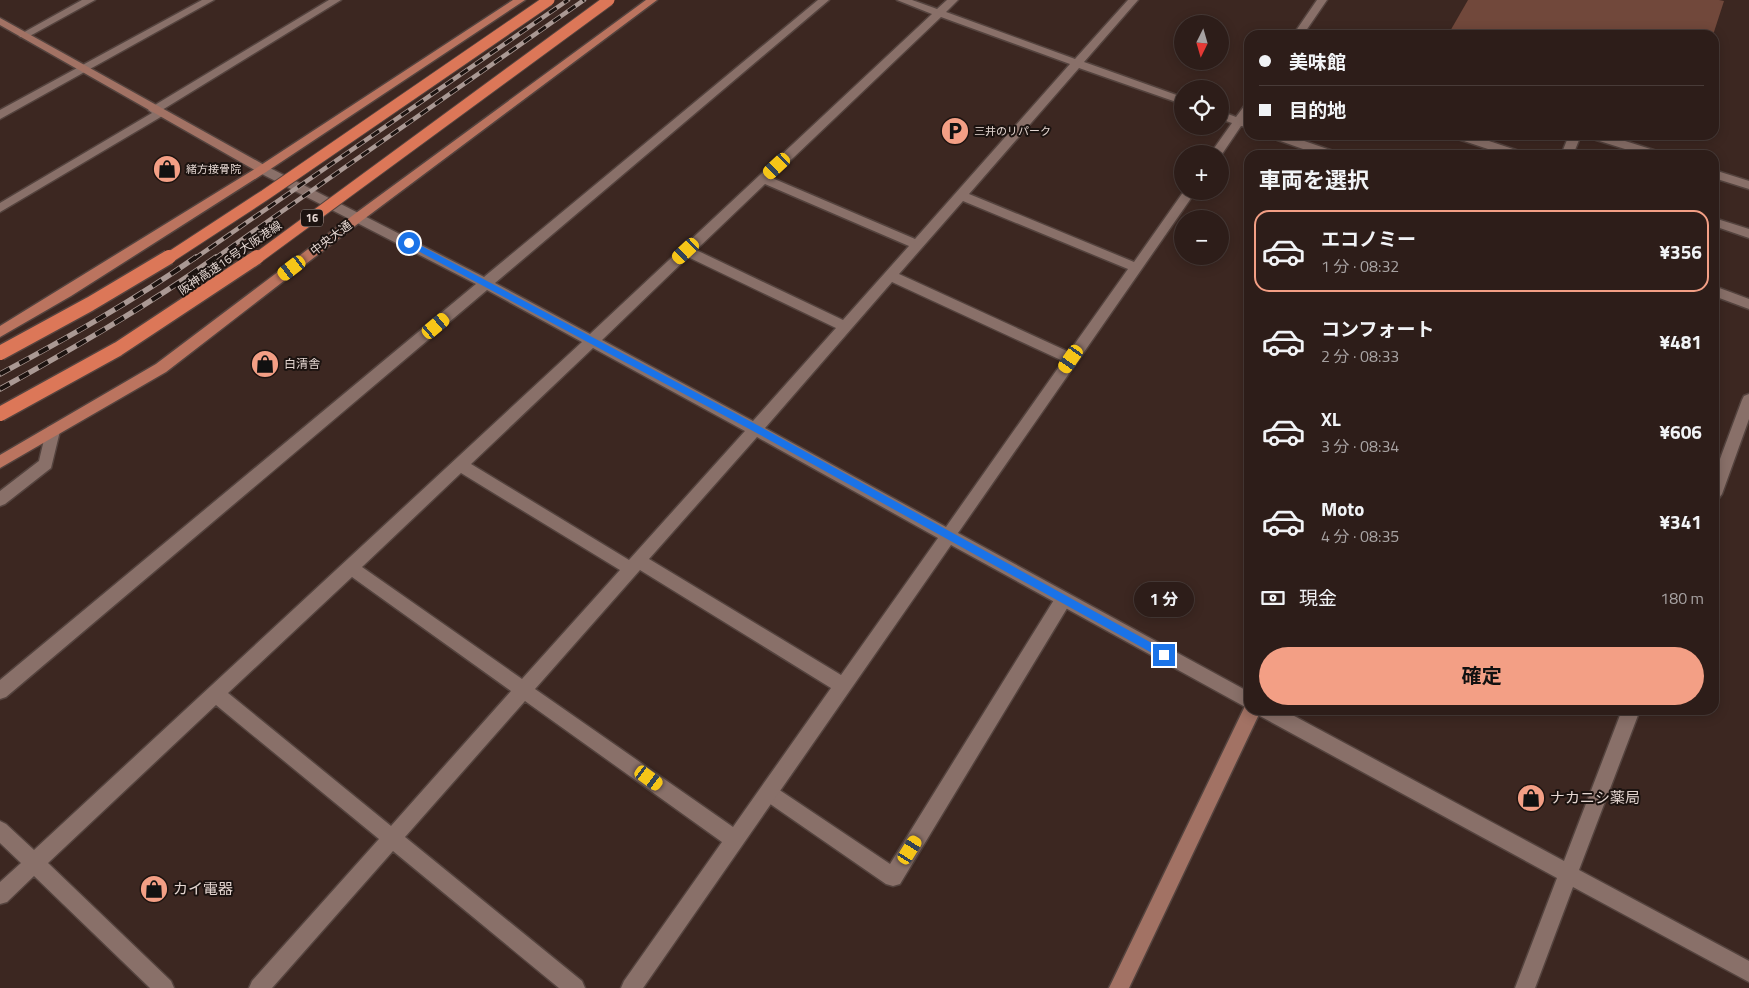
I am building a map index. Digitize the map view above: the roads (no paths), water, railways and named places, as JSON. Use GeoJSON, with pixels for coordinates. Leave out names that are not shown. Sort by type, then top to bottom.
{"type":"FeatureCollection","features":[{"type":"Feature","properties":{"kind":"highway"},"geometry":{"type":"LineString","coordinates":[[0,353],[80,310],[182,249],[278,187],[549,0]]}},
{"type":"Feature","properties":{"kind":"highway","name":"阪神高速16号大阪港線"},"geometry":{"type":"LineString","coordinates":[[0,414],[118,349],[258,258],[609,0]]}},
{"type":"Feature","properties":{"kind":"main road"},"geometry":{"type":"LineString","coordinates":[[0,332],[116,263],[520,0]]}},
{"type":"Feature","properties":{"kind":"main road","name":"中央大通"},"geometry":{"type":"LineString","coordinates":[[0,462],[161,368],[360,216],[652,0]]}},
{"type":"Feature","properties":{"kind":"street"},"geometry":{"type":"LineString","coordinates":[[24,34],[90,0]]}},
{"type":"Feature","properties":{"kind":"street"},"geometry":{"type":"LineString","coordinates":[[0,115],[209,0]]}},
{"type":"Feature","properties":{"kind":"street"},"geometry":{"type":"LineString","coordinates":[[0,208],[336,0]]}},
{"type":"Feature","properties":{"kind":"street"},"geometry":{"type":"LineString","coordinates":[[0,691],[824,0]]}},
{"type":"Feature","properties":{"kind":"street"},"geometry":{"type":"LineString","coordinates":[[902,0],[1174,98]]}},
{"type":"Feature","properties":{"kind":"street"},"geometry":{"type":"LineString","coordinates":[[0,895],[351,568],[953,0]]}},
{"type":"Feature","properties":{"kind":"street"},"geometry":{"type":"LineString","coordinates":[[259,988],[756,429],[1133,0]]}},
{"type":"Feature","properties":{"kind":"street"},"geometry":{"type":"LineString","coordinates":[[1301,30],[1322,0]]}},
{"type":"Feature","properties":{"kind":"street"},"geometry":{"type":"LineString","coordinates":[[0,21],[262,169],[360,216],[591,340],[1244,698]]}},
{"type":"Feature","properties":{"kind":"street"},"geometry":{"type":"LineString","coordinates":[[1224,145],[1244,123],[1229,118]]}},
{"type":"Feature","properties":{"kind":"street"},"geometry":{"type":"LineString","coordinates":[[1290,140],[1318,150]]}},
{"type":"Feature","properties":{"kind":"street"},"geometry":{"type":"LineString","coordinates":[[1474,140],[1503,150]]}},
{"type":"Feature","properties":{"kind":"street"},"geometry":{"type":"LineString","coordinates":[[1610,140],[1640,150]]}},
{"type":"Feature","properties":{"kind":"street"},"geometry":{"type":"LineString","coordinates":[[1719,176],[1749,185]]}},
{"type":"Feature","properties":{"kind":"street"},"geometry":{"type":"LineString","coordinates":[[763,179],[918,245]]}},
{"type":"Feature","properties":{"kind":"street"},"geometry":{"type":"LineString","coordinates":[[962,196],[1137,268]]}},
{"type":"Feature","properties":{"kind":"street"},"geometry":{"type":"LineString","coordinates":[[632,988],[1184,200]]}},
{"type":"Feature","properties":{"kind":"street"},"geometry":{"type":"LineString","coordinates":[[1719,224],[1749,234]]}},
{"type":"Feature","properties":{"kind":"street"},"geometry":{"type":"LineString","coordinates":[[686,251],[845,327]]}},
{"type":"Feature","properties":{"kind":"street"},"geometry":{"type":"LineString","coordinates":[[891,276],[1071,359]]}},
{"type":"Feature","properties":{"kind":"street"},"geometry":{"type":"LineString","coordinates":[[1719,293],[1749,304]]}},
{"type":"Feature","properties":{"kind":"street"},"geometry":{"type":"LineString","coordinates":[[1719,481],[1749,400]]}},
{"type":"Feature","properties":{"kind":"street"},"geometry":{"type":"LineString","coordinates":[[0,500],[46,464],[53,431]]}},
{"type":"Feature","properties":{"kind":"street"},"geometry":{"type":"LineString","coordinates":[[460,465],[843,686]]}},
{"type":"Feature","properties":{"kind":"street"},"geometry":{"type":"LineString","coordinates":[[351,568],[735,840]]}},
{"type":"Feature","properties":{"kind":"street"},"geometry":{"type":"LineString","coordinates":[[768,792],[893,877],[1063,600]]}},
{"type":"Feature","properties":{"kind":"street"},"geometry":{"type":"LineString","coordinates":[[216,694],[575,988]]}},
{"type":"Feature","properties":{"kind":"street"},"geometry":{"type":"LineString","coordinates":[[1119,988],[1250,715]]}},
{"type":"Feature","properties":{"kind":"street"},"geometry":{"type":"LineString","coordinates":[[1275,715],[1749,972]]}},
{"type":"Feature","properties":{"kind":"street"},"geometry":{"type":"LineString","coordinates":[[1525,988],[1629,715]]}},
{"type":"Feature","properties":{"kind":"street"},"geometry":{"type":"LineString","coordinates":[[0,830],[164,988]]}},
{"type":"Feature","properties":{"kind":"railway"},"geometry":{"type":"LineString","coordinates":[[194,259],[568,0]]}},
{"type":"Feature","properties":{"kind":"railway"},"geometry":{"type":"LineString","coordinates":[[214,259],[584,0]]}},
{"type":"Feature","properties":{"kind":"railway"},"geometry":{"type":"LineString","coordinates":[[0,374],[100,318],[196,257]]}},
{"type":"Feature","properties":{"kind":"railway"},"geometry":{"type":"LineString","coordinates":[[0,389],[110,326],[164,293],[216,257]]}},
{"type":"Feature","properties":{"kind":"place","name":"三井のリパーク"},"geometry":{"type":"Point","coordinates":[955,131]}},
{"type":"Feature","properties":{"kind":"place","name":"緒方接骨院"},"geometry":{"type":"Point","coordinates":[167,169]}},
{"type":"Feature","properties":{"kind":"place","name":"白清舎"},"geometry":{"type":"Point","coordinates":[265,364]}},
{"type":"Feature","properties":{"kind":"place","name":"ナカニシ薬局"},"geometry":{"type":"Point","coordinates":[1531,798]}},
{"type":"Feature","properties":{"kind":"place","name":"カイ電器"},"geometry":{"type":"Point","coordinates":[154,889]}}]}
